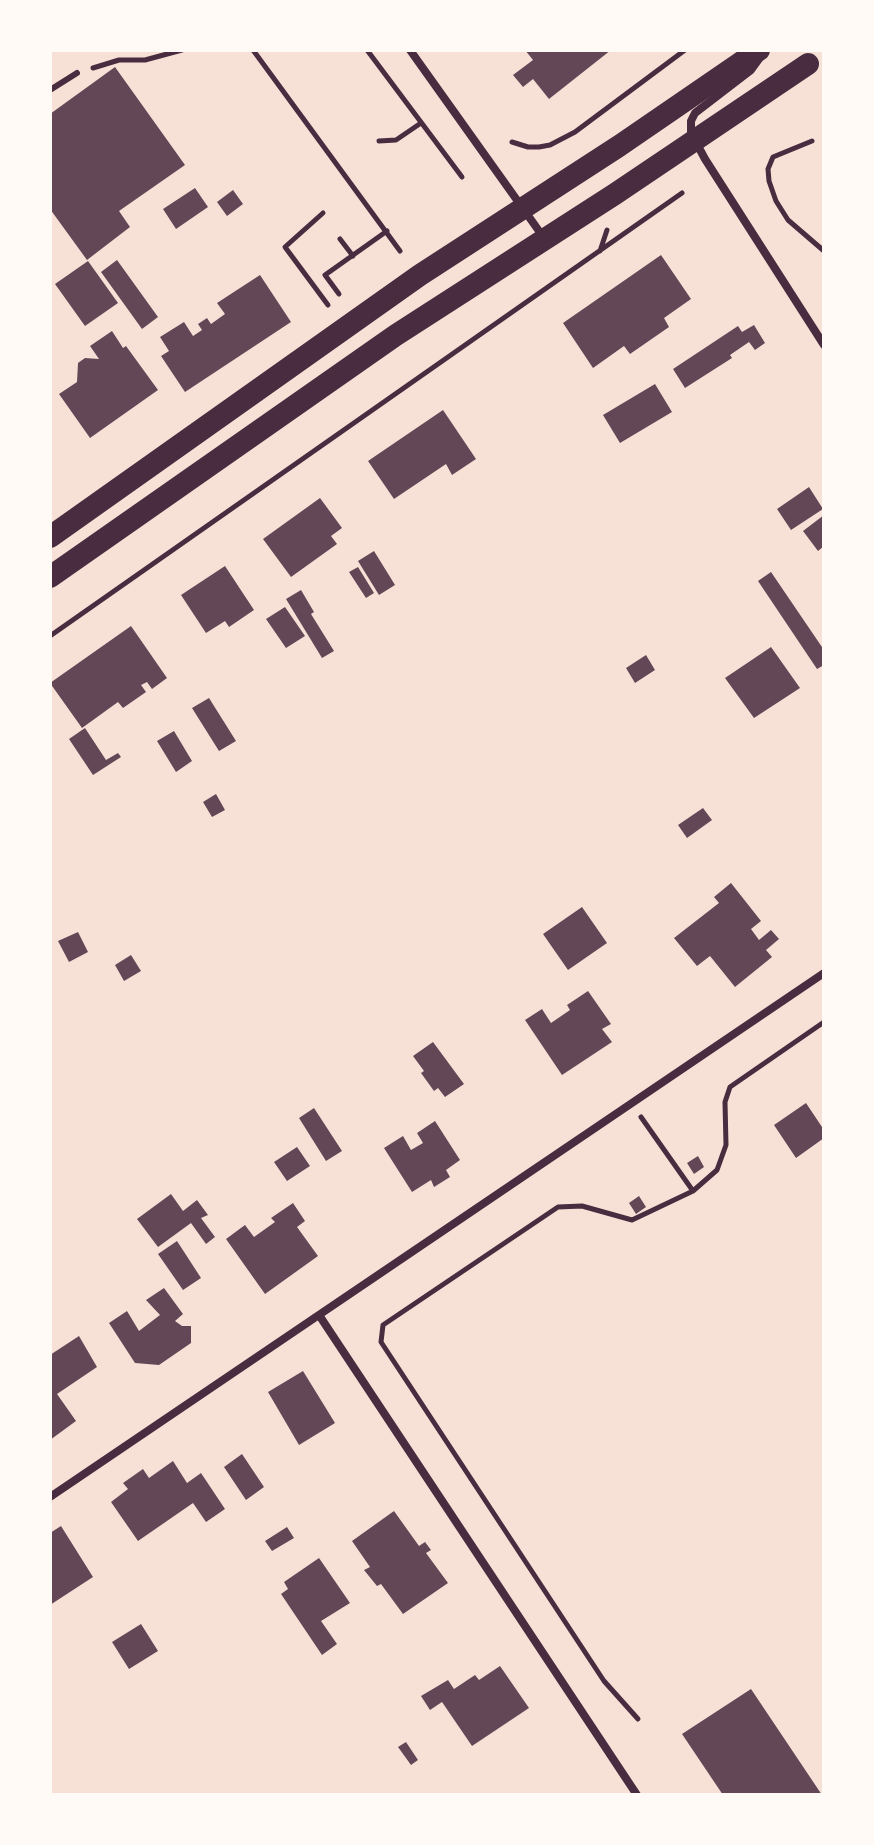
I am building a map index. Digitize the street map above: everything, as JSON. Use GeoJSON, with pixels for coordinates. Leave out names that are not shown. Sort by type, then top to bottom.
{"type":"FeatureCollection","features":[{"type":"Feature","properties":{"kind":"highway"},"geometry":{"type":"LineString","coordinates":[[50,537],[420,275],[762,50]]}},
{"type":"Feature","properties":{"kind":"highway"},"geometry":{"type":"LineString","coordinates":[[50,577],[339,374],[808,64]]}},
{"type":"Feature","properties":{"kind":"street"},"geometry":{"type":"LineString","coordinates":[[410,50],[545,239]]}},
{"type":"Feature","properties":{"kind":"street"},"geometry":{"type":"LineString","coordinates":[[762,50],[751,70],[695,113],[691,133],[824,345]]}},
{"type":"Feature","properties":{"kind":"street"},"geometry":{"type":"LineString","coordinates":[[50,1497],[824,973]]}},
{"type":"Feature","properties":{"kind":"street"},"geometry":{"type":"LineString","coordinates":[[319,1315],[637,1795]]}},
{"type":"Feature","properties":{"kind":"lane"},"geometry":{"type":"LineString","coordinates":[[50,90],[77,73]]}},
{"type":"Feature","properties":{"kind":"path"},"geometry":{"type":"LineString","coordinates":[[145,60],[158,50]]}},
{"type":"Feature","properties":{"kind":"path"},"geometry":{"type":"LineString","coordinates":[[77,73],[119,60],[145,60],[182,50]]}},
{"type":"Feature","properties":{"kind":"path"},"geometry":{"type":"LineString","coordinates":[[253,50],[400,251]]}},
{"type":"Feature","properties":{"kind":"path"},"geometry":{"type":"LineString","coordinates":[[367,50],[462,177]]}},
{"type":"Feature","properties":{"kind":"path"},"geometry":{"type":"LineString","coordinates":[[512,142],[539,147],[575,132],[685,50]]}},
{"type":"Feature","properties":{"kind":"path"},"geometry":{"type":"LineString","coordinates":[[379,141],[396,140],[421,123]]}},
{"type":"Feature","properties":{"kind":"path"},"geometry":{"type":"LineString","coordinates":[[812,141],[773,157],[768,169],[769,181],[776,201],[788,220],[824,251]]}},
{"type":"Feature","properties":{"kind":"path"},"geometry":{"type":"LineString","coordinates":[[50,636],[682,193]]}},
{"type":"Feature","properties":{"kind":"path"},"geometry":{"type":"LineString","coordinates":[[323,213],[285,247],[328,305]]}},
{"type":"Feature","properties":{"kind":"path"},"geometry":{"type":"LineString","coordinates":[[600,251],[607,230],[613,224]]}},
{"type":"Feature","properties":{"kind":"path"},"geometry":{"type":"LineString","coordinates":[[339,294],[325,275],[387,231]]}},
{"type":"Feature","properties":{"kind":"path"},"geometry":{"type":"LineString","coordinates":[[340,239],[353,256]]}},
{"type":"Feature","properties":{"kind":"path"},"geometry":{"type":"LineString","coordinates":[[638,1719],[604,1681],[381,1342],[383,1325],[558,1207],[582,1206],[632,1220],[693,1191],[717,1170],[726,1145],[725,1102],[730,1087],[824,1022]]}},
{"type":"Feature","properties":{"kind":"path"},"geometry":{"type":"LineString","coordinates":[[631,1103],[693,1191]]}},
{"type":"Feature","properties":{"kind":"building"},"geometry":{"type":"Polygon","coordinates":[[[525,50],[611,50],[549,99],[533,79],[523,87],[513,75],[533,60],[525,50]]]}},
{"type":"Feature","properties":{"kind":"building"},"geometry":{"type":"Polygon","coordinates":[[[115,67],[185,165],[119,211],[130,227],[87,260],[50,209],[50,114],[115,67]]]}},
{"type":"Feature","properties":{"kind":"building"},"geometry":{"type":"Polygon","coordinates":[[[195,188],[208,207],[176,229],[163,209],[195,188]]]}},
{"type":"Feature","properties":{"kind":"building"},"geometry":{"type":"Polygon","coordinates":[[[233,190],[243,204],[227,216],[217,202],[233,190]]]}},
{"type":"Feature","properties":{"kind":"building"},"geometry":{"type":"Polygon","coordinates":[[[661,255],[691,299],[664,318],[669,327],[630,354],[624,346],[593,368],[563,323],[661,255]]]}},
{"type":"Feature","properties":{"kind":"building"},"geometry":{"type":"Polygon","coordinates":[[[117,260],[158,317],[142,329],[101,272],[117,260]]]}},
{"type":"Feature","properties":{"kind":"building"},"geometry":{"type":"Polygon","coordinates":[[[88,261],[118,303],[85,326],[55,284],[88,261]]]}},
{"type":"Feature","properties":{"kind":"building"},"geometry":{"type":"Polygon","coordinates":[[[260,275],[291,322],[185,392],[161,356],[169,351],[160,337],[184,322],[193,336],[202,330],[198,324],[207,318],[211,324],[225,314],[217,303],[260,275]]]}},
{"type":"Feature","properties":{"kind":"building"},"geometry":{"type":"Polygon","coordinates":[[[754,325],[765,343],[755,350],[749,342],[730,355],[732,358],[685,388],[673,369],[738,326],[742,332],[754,325]]]}},
{"type":"Feature","properties":{"kind":"building"},"geometry":{"type":"Polygon","coordinates":[[[112,331],[158,390],[90,438],[59,394],[77,382],[78,363],[85,358],[99,359],[90,346],[112,331]]]}},
{"type":"Feature","properties":{"kind":"building"},"geometry":{"type":"Polygon","coordinates":[[[655,384],[672,412],[620,443],[603,415],[655,384]]]}},
{"type":"Feature","properties":{"kind":"building"},"geometry":{"type":"Polygon","coordinates":[[[443,410],[476,459],[452,475],[446,464],[394,499],[368,461],[443,410]]]}},
{"type":"Feature","properties":{"kind":"building"},"geometry":{"type":"Polygon","coordinates":[[[809,487],[823,509],[791,530],[777,509],[809,487]]]}},
{"type":"Feature","properties":{"kind":"building"},"geometry":{"type":"Polygon","coordinates":[[[320,498],[342,528],[331,536],[337,544],[291,577],[263,539],[320,498]]]}},
{"type":"Feature","properties":{"kind":"building"},"geometry":{"type":"Polygon","coordinates":[[[824,515],[824,546],[818,551],[803,531],[824,515]]]}},
{"type":"Feature","properties":{"kind":"building"},"geometry":{"type":"Polygon","coordinates":[[[374,551],[395,585],[379,595],[358,561],[374,551]]]}},
{"type":"Feature","properties":{"kind":"building"},"geometry":{"type":"Polygon","coordinates":[[[225,566],[254,610],[229,627],[225,621],[206,633],[181,595],[225,566]]]}},
{"type":"Feature","properties":{"kind":"building"},"geometry":{"type":"Polygon","coordinates":[[[358,567],[374,593],[366,598],[349,572],[358,567]]]}},
{"type":"Feature","properties":{"kind":"building"},"geometry":{"type":"Polygon","coordinates":[[[771,572],[824,650],[824,665],[817,669],[758,581],[771,572]]]}},
{"type":"Feature","properties":{"kind":"building"},"geometry":{"type":"Polygon","coordinates":[[[301,590],[314,612],[311,614],[334,651],[322,658],[286,599],[301,590]]]}},
{"type":"Feature","properties":{"kind":"building"},"geometry":{"type":"Polygon","coordinates":[[[285,607],[305,636],[286,648],[266,619],[285,607]]]}},
{"type":"Feature","properties":{"kind":"building"},"geometry":{"type":"Polygon","coordinates":[[[131,626],[167,678],[152,689],[147,682],[141,685],[146,692],[123,708],[118,702],[82,728],[50,683],[131,626]]]}},
{"type":"Feature","properties":{"kind":"building"},"geometry":{"type":"Polygon","coordinates":[[[771,647],[800,688],[754,718],[725,678],[771,647]]]}},
{"type":"Feature","properties":{"kind":"building"},"geometry":{"type":"Polygon","coordinates":[[[646,655],[655,670],[635,683],[626,668],[646,655]]]}},
{"type":"Feature","properties":{"kind":"building"},"geometry":{"type":"Polygon","coordinates":[[[209,698],[236,741],[219,751],[192,708],[209,698]]]}},
{"type":"Feature","properties":{"kind":"building"},"geometry":{"type":"Polygon","coordinates":[[[85,728],[106,760],[118,753],[121,757],[93,775],[69,739],[85,728]]]}},
{"type":"Feature","properties":{"kind":"building"},"geometry":{"type":"Polygon","coordinates":[[[174,731],[192,761],[176,772],[157,741],[174,731]]]}},
{"type":"Feature","properties":{"kind":"building"},"geometry":{"type":"Polygon","coordinates":[[[216,794],[225,810],[212,817],[203,802],[216,794]]]}},
{"type":"Feature","properties":{"kind":"building"},"geometry":{"type":"Polygon","coordinates":[[[703,808],[712,820],[687,838],[678,825],[703,808]]]}},
{"type":"Feature","properties":{"kind":"building"},"geometry":{"type":"Polygon","coordinates":[[[731,883],[761,921],[751,929],[759,940],[771,930],[779,939],[766,950],[772,957],[735,987],[710,956],[697,966],[674,938],[719,903],[714,897],[731,883]]]}},
{"type":"Feature","properties":{"kind":"building"},"geometry":{"type":"Polygon","coordinates":[[[582,907],[607,943],[568,970],[543,934],[582,907]]]}},
{"type":"Feature","properties":{"kind":"building"},"geometry":{"type":"Polygon","coordinates":[[[78,932],[88,952],[69,962],[58,941],[78,932]]]}},
{"type":"Feature","properties":{"kind":"building"},"geometry":{"type":"Polygon","coordinates":[[[131,955],[141,971],[124,981],[115,965],[131,955]]]}},
{"type":"Feature","properties":{"kind":"building"},"geometry":{"type":"Polygon","coordinates":[[[588,991],[611,1024],[602,1029],[612,1042],[562,1075],[525,1020],[542,1009],[551,1023],[570,1010],[567,1005],[588,991]]]}},
{"type":"Feature","properties":{"kind":"building"},"geometry":{"type":"Polygon","coordinates":[[[433,1042],[464,1084],[445,1097],[438,1088],[434,1091],[413,1056],[433,1042]]]}},
{"type":"Feature","properties":{"kind":"building"},"geometry":{"type":"Polygon","coordinates":[[[806,1103],[824,1130],[824,1138],[796,1158],[774,1125],[806,1103]]]}},
{"type":"Feature","properties":{"kind":"building"},"geometry":{"type":"Polygon","coordinates":[[[314,1108],[342,1151],[326,1161],[299,1118],[314,1108]]]}},
{"type":"Feature","properties":{"kind":"building"},"geometry":{"type":"Polygon","coordinates":[[[435,1121],[460,1160],[446,1170],[450,1177],[434,1187],[431,1180],[412,1192],[384,1148],[403,1136],[411,1150],[423,1143],[417,1133],[435,1121]]]}},
{"type":"Feature","properties":{"kind":"building"},"geometry":{"type":"Polygon","coordinates":[[[297,1147],[310,1166],[287,1181],[274,1162],[297,1147]]]}},
{"type":"Feature","properties":{"kind":"building"},"geometry":{"type":"Polygon","coordinates":[[[698,1156],[704,1167],[694,1174],[687,1163],[698,1156]]]}},
{"type":"Feature","properties":{"kind":"building"},"geometry":{"type":"Polygon","coordinates":[[[171,1194],[183,1211],[197,1200],[208,1215],[201,1218],[215,1237],[206,1244],[191,1223],[158,1247],[137,1219],[171,1194]]]}},
{"type":"Feature","properties":{"kind":"building"},"geometry":{"type":"Polygon","coordinates":[[[639,1196],[646,1207],[636,1214],[629,1203],[639,1196]]]}},
{"type":"Feature","properties":{"kind":"building"},"geometry":{"type":"Polygon","coordinates":[[[293,1203],[305,1221],[297,1227],[318,1256],[265,1294],[226,1239],[245,1225],[254,1237],[275,1222],[271,1218],[293,1203]]]}},
{"type":"Feature","properties":{"kind":"building"},"geometry":{"type":"Polygon","coordinates":[[[177,1241],[201,1278],[183,1290],[158,1254],[177,1241]]]}},
{"type":"Feature","properties":{"kind":"building"},"geometry":{"type":"Polygon","coordinates":[[[164,1288],[183,1314],[175,1321],[182,1326],[191,1326],[191,1343],[159,1365],[135,1363],[109,1323],[127,1311],[139,1331],[160,1315],[146,1300],[164,1288]]]}},
{"type":"Feature","properties":{"kind":"building"},"geometry":{"type":"Polygon","coordinates":[[[79,1336],[97,1367],[57,1394],[76,1421],[50,1440],[50,1355],[79,1336]]]}},
{"type":"Feature","properties":{"kind":"building"},"geometry":{"type":"Polygon","coordinates":[[[303,1371],[335,1423],[299,1445],[268,1392],[303,1371]]]}},
{"type":"Feature","properties":{"kind":"building"},"geometry":{"type":"Polygon","coordinates":[[[242,1454],[264,1487],[246,1500],[224,1467],[242,1454]]]}},
{"type":"Feature","properties":{"kind":"building"},"geometry":{"type":"Polygon","coordinates":[[[173,1461],[187,1483],[201,1473],[225,1509],[206,1522],[193,1503],[138,1541],[111,1502],[128,1489],[123,1483],[143,1469],[149,1478],[173,1461]]]}},
{"type":"Feature","properties":{"kind":"building"},"geometry":{"type":"Polygon","coordinates":[[[394,1511],[419,1546],[425,1542],[431,1550],[426,1553],[448,1583],[403,1614],[381,1584],[377,1586],[364,1570],[370,1567],[352,1541],[394,1511]]]}},
{"type":"Feature","properties":{"kind":"building"},"geometry":{"type":"Polygon","coordinates":[[[61,1526],[93,1577],[50,1605],[50,1533],[61,1526]]]}},
{"type":"Feature","properties":{"kind":"building"},"geometry":{"type":"Polygon","coordinates":[[[287,1527],[294,1538],[272,1551],[265,1541],[287,1527]]]}},
{"type":"Feature","properties":{"kind":"building"},"geometry":{"type":"Polygon","coordinates":[[[319,1558],[350,1603],[321,1621],[337,1644],[322,1655],[281,1594],[288,1589],[284,1582],[319,1558]]]}},
{"type":"Feature","properties":{"kind":"building"},"geometry":{"type":"Polygon","coordinates":[[[141,1624],[158,1651],[129,1669],[112,1642],[141,1624]]]}},
{"type":"Feature","properties":{"kind":"building"},"geometry":{"type":"Polygon","coordinates":[[[500,1666],[529,1708],[472,1746],[442,1702],[430,1710],[421,1696],[448,1680],[454,1689],[475,1675],[479,1680],[500,1666]]]}},
{"type":"Feature","properties":{"kind":"building"},"geometry":{"type":"Polygon","coordinates":[[[751,1689],[822,1795],[723,1795],[682,1734],[751,1689]]]}},
{"type":"Feature","properties":{"kind":"building"},"geometry":{"type":"Polygon","coordinates":[[[406,1742],[418,1760],[411,1765],[398,1747],[406,1742]]]}}]}
